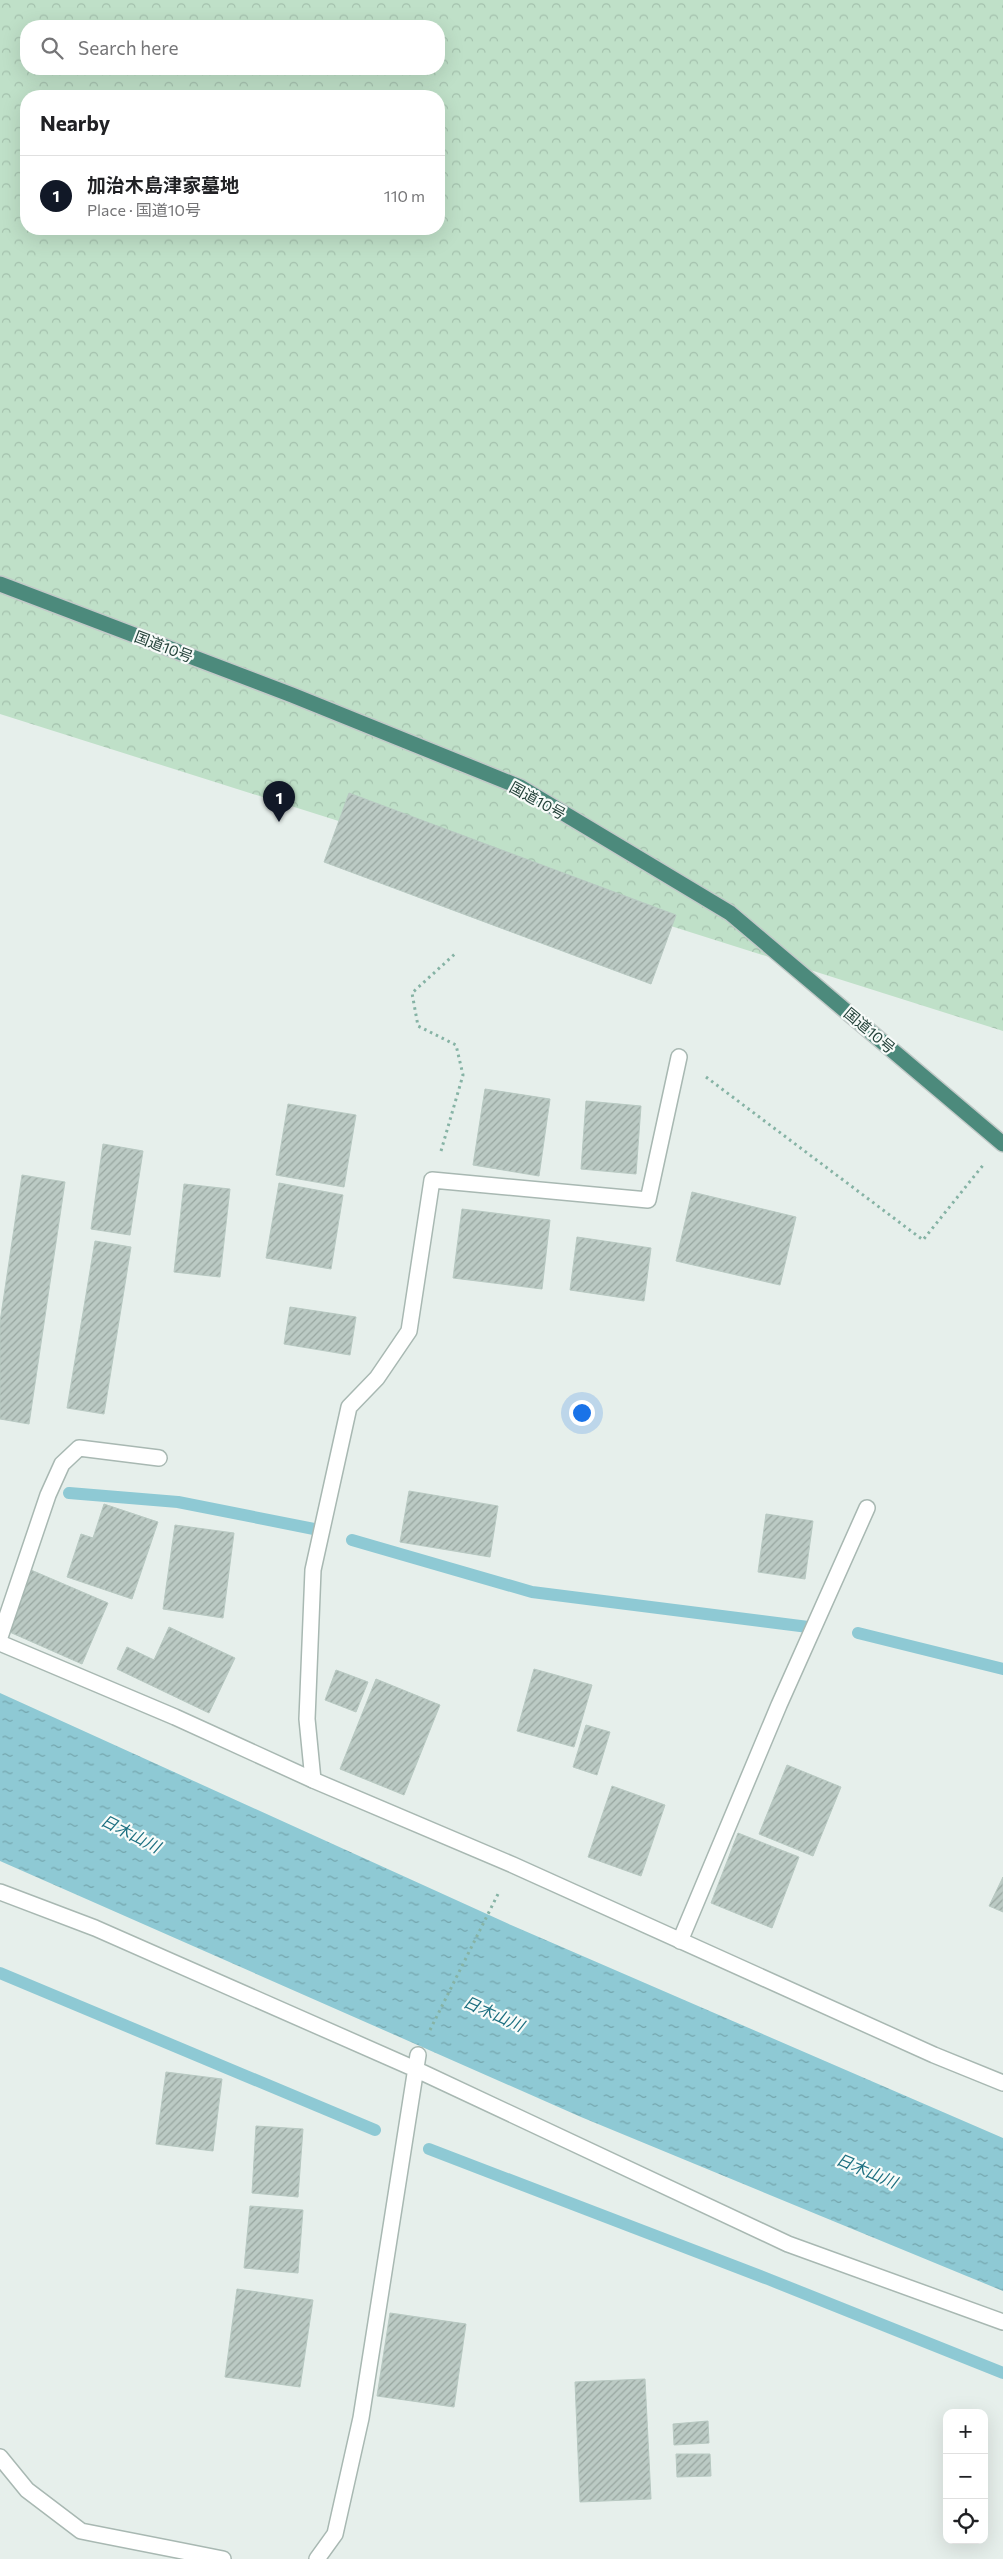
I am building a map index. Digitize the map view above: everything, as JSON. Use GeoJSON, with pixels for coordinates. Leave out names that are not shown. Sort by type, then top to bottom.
{"type":"FeatureCollection","features":[{"type":"Feature","properties":{"kind":"highway","name":"国道10号"},"geometry":{"type":"LineString","coordinates":[[0,584],[292,695],[520,787],[730,914],[1002,1143]]}},
{"type":"Feature","properties":{"kind":"street"},"geometry":{"type":"LineString","coordinates":[[313,1780],[307,1719],[313,1570],[350,1407],[378,1378],[409,1331],[432,1180],[648,1200],[679,1057]]}},
{"type":"Feature","properties":{"kind":"street"},"geometry":{"type":"LineString","coordinates":[[0,1637],[48,1495],[62,1464],[79,1448],[159,1458]]}},
{"type":"Feature","properties":{"kind":"street"},"geometry":{"type":"LineString","coordinates":[[680,1941],[866,1508]]}},
{"type":"Feature","properties":{"kind":"street"},"geometry":{"type":"LineString","coordinates":[[0,1643],[175,1717],[313,1780],[513,1865],[934,2055],[1003,2083]]}},
{"type":"Feature","properties":{"kind":"street"},"geometry":{"type":"LineString","coordinates":[[0,1892],[95,1928],[416,2062],[788,2244],[1003,2322]]}},
{"type":"Feature","properties":{"kind":"street"},"geometry":{"type":"LineString","coordinates":[[316,2559],[334,2534],[361,2418],[416,2062]]}},
{"type":"Feature","properties":{"kind":"street"},"geometry":{"type":"LineString","coordinates":[[0,2457],[27,2490],[81,2531],[223,2559]]}},
{"type":"Feature","properties":{"kind":"path"},"geometry":{"type":"LineString","coordinates":[[432,1180],[463,1076],[456,1045],[418,1026],[412,993],[458,952]]}},
{"type":"Feature","properties":{"kind":"path"},"geometry":{"type":"LineString","coordinates":[[679,1057],[924,1240],[1002,1143]]}},
{"type":"Feature","properties":{"kind":"path"},"geometry":{"type":"LineString","coordinates":[[416,2062],[500,1889]]}},
{"type":"Feature","properties":{"kind":"green space"},"geometry":{"type":"Polygon","coordinates":[[[0,0],[1003,0],[1003,1031],[0,714],[0,0]]]}},
{"type":"Feature","properties":{"kind":"water","name":"日木山川"},"geometry":{"type":"Polygon","coordinates":[[[0,1693],[511,1925],[1003,2138],[1003,2291],[581,2117],[0,1861],[0,1693]]]}},
{"type":"Feature","properties":{"kind":"building"},"geometry":{"type":"Polygon","coordinates":[[[349,793],[676,915],[651,984],[324,862],[349,793]]]}},
{"type":"Feature","properties":{"kind":"building"},"geometry":{"type":"Polygon","coordinates":[[[485,1089],[550,1099],[539,1176],[473,1165],[485,1089]]]}},
{"type":"Feature","properties":{"kind":"building"},"geometry":{"type":"Polygon","coordinates":[[[586,1101],[641,1106],[636,1174],[581,1169],[586,1101]]]}},
{"type":"Feature","properties":{"kind":"building"},"geometry":{"type":"Polygon","coordinates":[[[288,1104],[356,1115],[344,1187],[276,1175],[288,1104]]]}},
{"type":"Feature","properties":{"kind":"building"},"geometry":{"type":"Polygon","coordinates":[[[103,1144],[143,1151],[130,1235],[91,1229],[103,1144]]]}},
{"type":"Feature","properties":{"kind":"building"},"geometry":{"type":"Polygon","coordinates":[[[22,1175],[65,1182],[29,1424],[0,1419],[0,1322],[22,1175]]]}},
{"type":"Feature","properties":{"kind":"building"},"geometry":{"type":"Polygon","coordinates":[[[279,1183],[343,1195],[331,1269],[266,1258],[279,1183]]]}},
{"type":"Feature","properties":{"kind":"building"},"geometry":{"type":"Polygon","coordinates":[[[184,1184],[230,1189],[220,1277],[174,1272],[184,1184]]]}},
{"type":"Feature","properties":{"kind":"building"},"geometry":{"type":"Polygon","coordinates":[[[692,1192],[796,1217],[780,1285],[676,1261],[692,1192]]]}},
{"type":"Feature","properties":{"kind":"building"},"geometry":{"type":"Polygon","coordinates":[[[462,1209],[550,1220],[542,1289],[453,1278],[462,1209]]]}},
{"type":"Feature","properties":{"kind":"building"},"geometry":{"type":"Polygon","coordinates":[[[577,1237],[651,1248],[644,1301],[570,1290],[577,1237]]]}},
{"type":"Feature","properties":{"kind":"building"},"geometry":{"type":"Polygon","coordinates":[[[95,1241],[131,1247],[104,1414],[67,1408],[95,1241]]]}},
{"type":"Feature","properties":{"kind":"building"},"geometry":{"type":"Polygon","coordinates":[[[290,1307],[356,1317],[350,1355],[284,1344],[290,1307]]]}},
{"type":"Feature","properties":{"kind":"building"},"geometry":{"type":"Polygon","coordinates":[[[409,1491],[498,1506],[490,1557],[400,1542],[409,1491]]]}},
{"type":"Feature","properties":{"kind":"building"},"geometry":{"type":"Polygon","coordinates":[[[104,1504],[158,1522],[132,1599],[67,1577],[81,1534],[93,1538],[104,1504]]]}},
{"type":"Feature","properties":{"kind":"building"},"geometry":{"type":"Polygon","coordinates":[[[766,1514],[813,1521],[805,1579],[758,1572],[766,1514]]]}},
{"type":"Feature","properties":{"kind":"building"},"geometry":{"type":"Polygon","coordinates":[[[175,1525],[234,1533],[223,1618],[163,1609],[175,1525]]]}},
{"type":"Feature","properties":{"kind":"building"},"geometry":{"type":"Polygon","coordinates":[[[31,1570],[108,1603],[82,1664],[5,1630],[31,1570]]]}},
{"type":"Feature","properties":{"kind":"building"},"geometry":{"type":"Polygon","coordinates":[[[169,1627],[235,1658],[209,1713],[117,1669],[127,1647],[154,1660],[169,1627]]]}},
{"type":"Feature","properties":{"kind":"building"},"geometry":{"type":"Polygon","coordinates":[[[534,1669],[592,1685],[574,1747],[517,1731],[534,1669]]]}},
{"type":"Feature","properties":{"kind":"building"},"geometry":{"type":"Polygon","coordinates":[[[336,1670],[368,1682],[356,1712],[325,1700],[336,1670]]]}},
{"type":"Feature","properties":{"kind":"building"},"geometry":{"type":"Polygon","coordinates":[[[376,1679],[440,1705],[404,1795],[340,1769],[376,1679]]]}},
{"type":"Feature","properties":{"kind":"building"},"geometry":{"type":"Polygon","coordinates":[[[586,1725],[610,1732],[597,1775],[573,1767],[586,1725]]]}},
{"type":"Feature","properties":{"kind":"building"},"geometry":{"type":"Polygon","coordinates":[[[787,1765],[841,1787],[813,1856],[759,1834],[787,1765]]]}},
{"type":"Feature","properties":{"kind":"building"},"geometry":{"type":"Polygon","coordinates":[[[612,1786],[665,1805],[641,1876],[588,1857],[612,1786]]]}},
{"type":"Feature","properties":{"kind":"building"},"geometry":{"type":"Polygon","coordinates":[[[738,1833],[799,1857],[772,1928],[711,1903],[738,1833]]]}},
{"type":"Feature","properties":{"kind":"building"},"geometry":{"type":"Polygon","coordinates":[[[1003,1877],[1003,1912],[989,1906],[1003,1877]]]}},
{"type":"Feature","properties":{"kind":"building"},"geometry":{"type":"Polygon","coordinates":[[[166,2072],[222,2079],[213,2151],[156,2144],[166,2072]]]}},
{"type":"Feature","properties":{"kind":"building"},"geometry":{"type":"Polygon","coordinates":[[[256,2126],[303,2129],[298,2197],[252,2193],[256,2126]]]}},
{"type":"Feature","properties":{"kind":"building"},"geometry":{"type":"Polygon","coordinates":[[[250,2206],[303,2210],[298,2273],[244,2268],[250,2206]]]}},
{"type":"Feature","properties":{"kind":"building"},"geometry":{"type":"Polygon","coordinates":[[[237,2289],[313,2300],[300,2387],[225,2377],[237,2289]]]}},
{"type":"Feature","properties":{"kind":"building"},"geometry":{"type":"Polygon","coordinates":[[[390,2313],[466,2324],[454,2407],[377,2396],[390,2313]]]}},
{"type":"Feature","properties":{"kind":"building"},"geometry":{"type":"Polygon","coordinates":[[[645,2379],[651,2499],[580,2502],[575,2382],[645,2379]]]}},
{"type":"Feature","properties":{"kind":"building"},"geometry":{"type":"Polygon","coordinates":[[[708,2421],[709,2443],[674,2445],[673,2424],[708,2421]]]}},
{"type":"Feature","properties":{"kind":"building"},"geometry":{"type":"Polygon","coordinates":[[[676,2454],[710,2454],[711,2476],[677,2477],[676,2454]]]}},
{"type":"Feature","properties":{"kind":"waterway"},"geometry":{"type":"LineString","coordinates":[[69,1493],[178,1502],[319,1530]]}},
{"type":"Feature","properties":{"kind":"waterway"},"geometry":{"type":"LineString","coordinates":[[352,1540],[532,1592],[816,1628]]}},
{"type":"Feature","properties":{"kind":"waterway"},"geometry":{"type":"LineString","coordinates":[[858,1633],[1003,1669]]}},
{"type":"Feature","properties":{"kind":"waterway"},"geometry":{"type":"LineString","coordinates":[[0,1973],[375,2130]]}},
{"type":"Feature","properties":{"kind":"waterway"},"geometry":{"type":"LineString","coordinates":[[429,2149],[768,2279],[1003,2373]]}},
{"type":"Feature","properties":{"kind":"place","name":"加治木島津家墓地"},"geometry":{"type":"Point","coordinates":[279,822]}}]}
